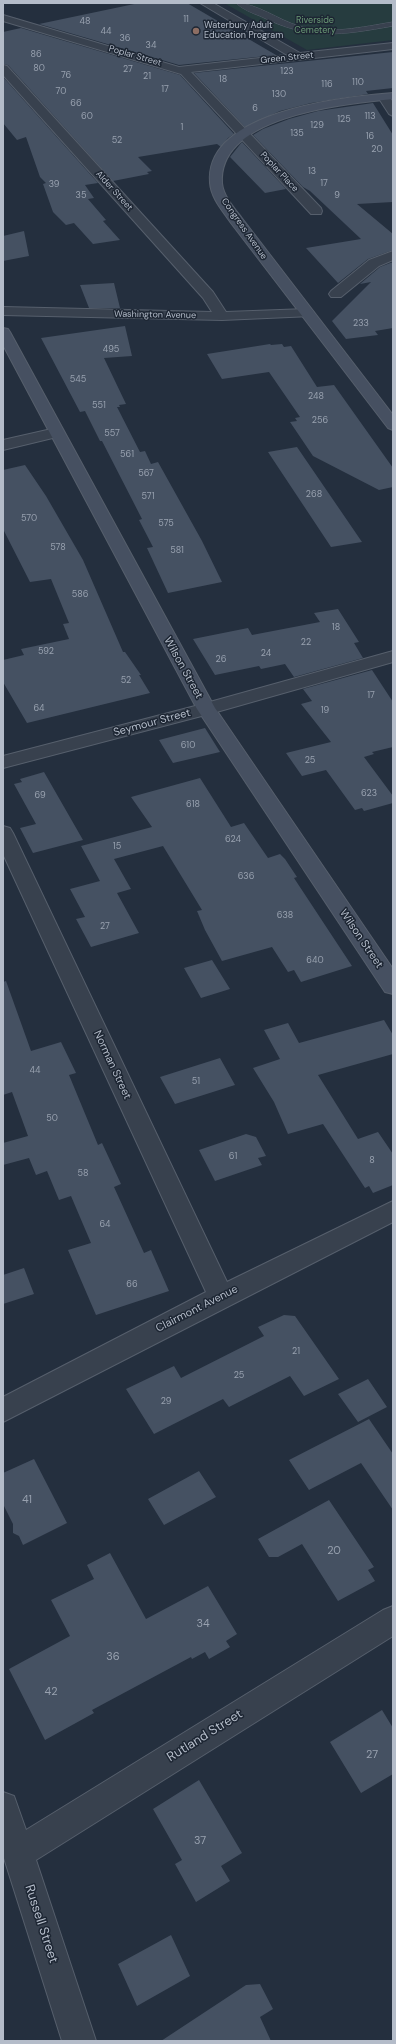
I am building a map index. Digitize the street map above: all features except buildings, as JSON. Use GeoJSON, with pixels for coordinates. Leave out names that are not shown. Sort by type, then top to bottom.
{"type":"FeatureCollection","features":[{"type":"Feature","properties":{"kind":"street"},"geometry":{"type":"LineString","coordinates":[[205,3],[299,57]]}},
{"type":"Feature","properties":{"kind":"street","name":"Poplar Street"},"geometry":{"type":"LineString","coordinates":[[3,18],[180,70],[190,76],[244,134]]}},
{"type":"Feature","properties":{"kind":"street","name":"Green Street"},"geometry":{"type":"LineString","coordinates":[[180,70],[393,46]]}},
{"type":"Feature","properties":{"kind":"street","name":"Alder Street"},"geometry":{"type":"LineString","coordinates":[[3,68],[208,295],[222,316]]}},
{"type":"Feature","properties":{"kind":"street"},"geometry":{"type":"LineString","coordinates":[[389,97],[393,112]]}},
{"type":"Feature","properties":{"kind":"street","name":"Congress Avenue"},"geometry":{"type":"LineString","coordinates":[[389,97],[339,102],[303,109],[270,119],[244,134],[228,147],[220,159],[216,171],[217,189],[236,220],[393,425]]}},
{"type":"Feature","properties":{"kind":"street","name":"Poplar Place"},"geometry":{"type":"LineString","coordinates":[[244,134],[316,211]]}},
{"type":"Feature","properties":{"kind":"street"},"geometry":{"type":"LineString","coordinates":[[336,294],[370,266],[393,255]]}},
{"type":"Feature","properties":{"kind":"street","name":"Washington Avenue"},"geometry":{"type":"LineString","coordinates":[[3,311],[222,316],[307,313]]}},
{"type":"Feature","properties":{"kind":"street","name":"Wilson Street"},"geometry":{"type":"LineString","coordinates":[[3,332],[56,433],[206,709],[393,986]]}},
{"type":"Feature","properties":{"kind":"street"},"geometry":{"type":"LineString","coordinates":[[3,445],[56,433]]}},
{"type":"Feature","properties":{"kind":"street","name":"Seymour Street"},"geometry":{"type":"LineString","coordinates":[[3,762],[206,709],[393,656]]}},
{"type":"Feature","properties":{"kind":"street","name":"Norman Street"},"geometry":{"type":"LineString","coordinates":[[3,832],[221,1296]]}},
{"type":"Feature","properties":{"kind":"street","name":"Clairmont Avenue"},"geometry":{"type":"LineString","coordinates":[[3,1410],[221,1296],[393,1211]]}},
{"type":"Feature","properties":{"kind":"street","name":"Rutland Street"},"geometry":{"type":"LineString","coordinates":[[18,1853],[393,1620]]}},
{"type":"Feature","properties":{"kind":"street","name":"Russell Street"},"geometry":{"type":"LineString","coordinates":[[3,1807],[79,2041]]}},
{"type":"Feature","properties":{"kind":"lane"},"geometry":{"type":"LineString","coordinates":[[240,3],[273,19],[315,32],[334,32],[393,24]]}},
{"type":"Feature","properties":{"kind":"green space","name":"Riverside Cemetery"},"geometry":{"type":"Polygon","coordinates":[[[224,3],[393,3],[393,40],[307,50],[224,3]]]}},
{"type":"Feature","properties":{"kind":"place","name":"Waterbury Adult Education Program"},"geometry":{"type":"Point","coordinates":[196,31]}}]}
